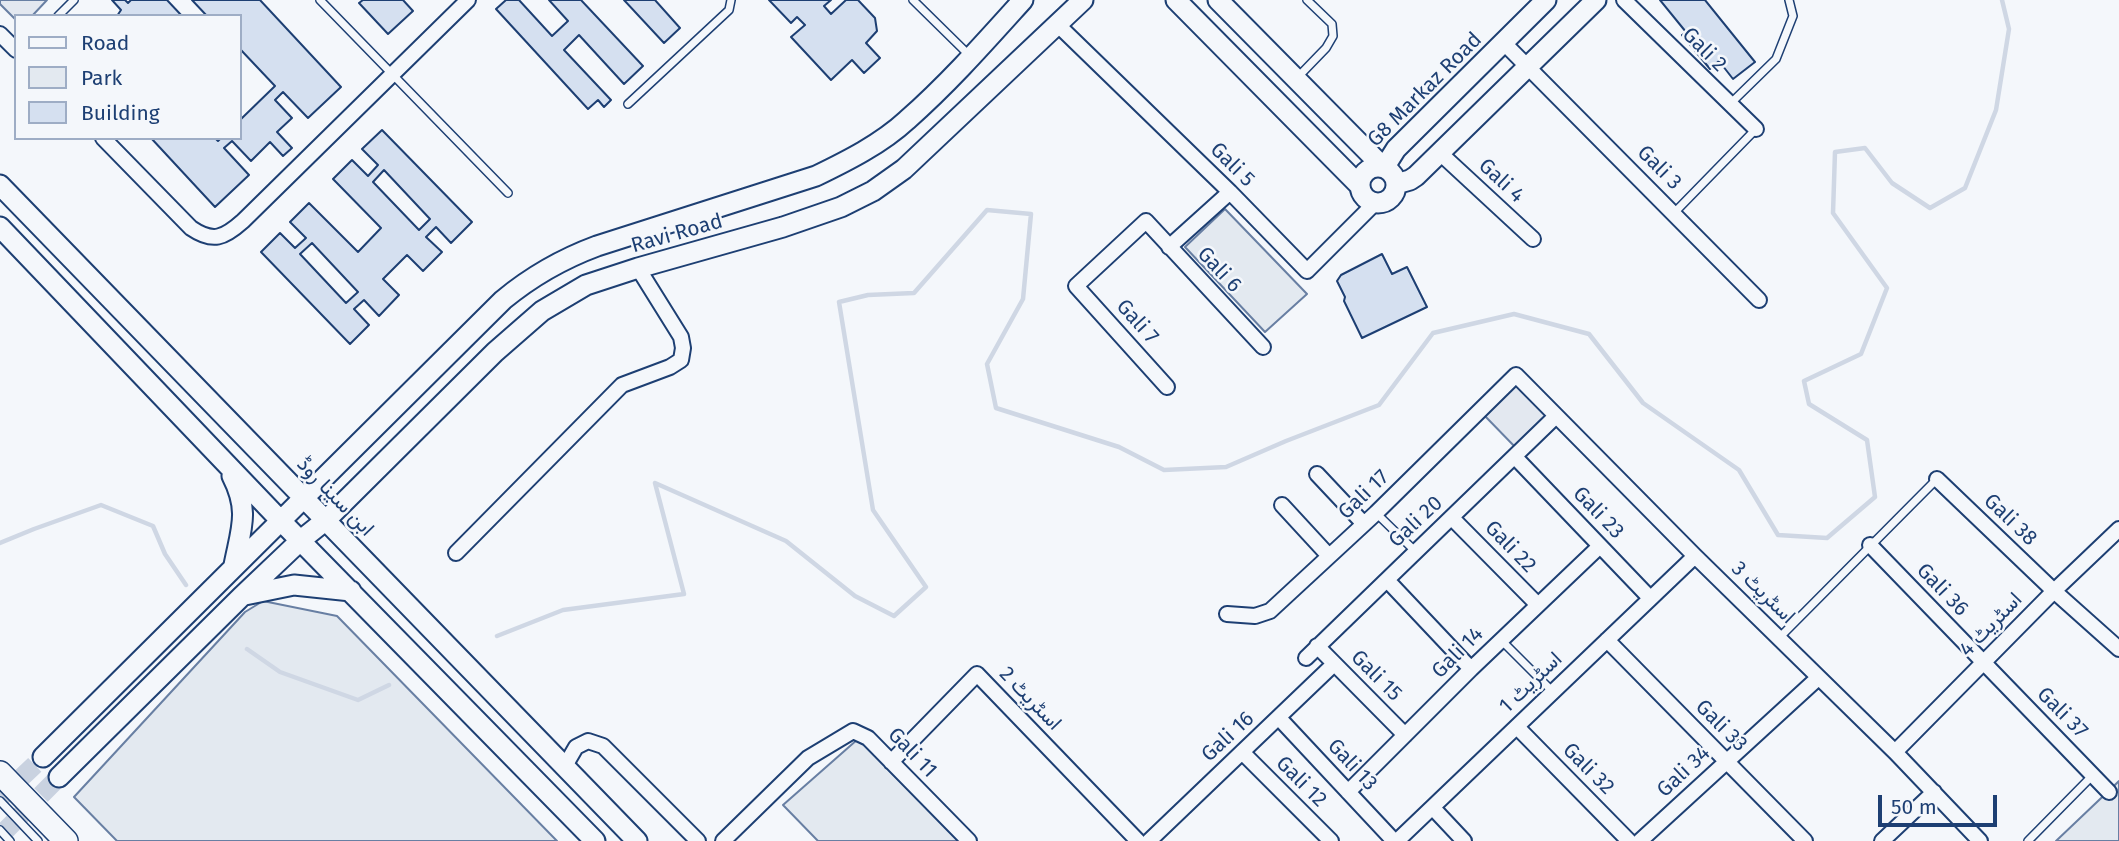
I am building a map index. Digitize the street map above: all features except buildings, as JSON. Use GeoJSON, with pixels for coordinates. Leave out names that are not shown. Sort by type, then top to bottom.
{"type":"FeatureCollection","features":[{"type":"Feature","properties":{"kind":"main road"},"geometry":{"type":"LineString","coordinates":[[0,773],[66,841]]}},
{"type":"Feature","properties":{"kind":"street"},"geometry":{"type":"LineString","coordinates":[[105,140],[191,228],[204,236],[220,237],[231,232],[243,221],[468,0]]}},
{"type":"Feature","properties":{"kind":"street","name":"Ravi Road"},"geometry":{"type":"LineString","coordinates":[[43,757],[280,520],[524,282],[565,258],[597,246],[816,176],[845,162],[906,121],[971,57],[1023,0]]}},
{"type":"Feature","properties":{"kind":"street","name":"Ravi Road"},"geometry":{"type":"LineString","coordinates":[[59,777],[242,596],[326,520],[495,352],[542,311],[586,285],[783,227],[841,207],[873,191],[904,169],[1083,0]]}},
{"type":"Feature","properties":{"kind":"street"},"geometry":{"type":"LineString","coordinates":[[1176,0],[1360,186],[1364,197],[1381,203],[1392,197],[1396,184],[1393,174],[1378,167],[1367,171],[1360,186]]}},
{"type":"Feature","properties":{"kind":"street","name":"G8 Markaz Road"},"geometry":{"type":"LineString","coordinates":[[1218,0],[1384,168],[1396,149],[1546,0]]}},
{"type":"Feature","properties":{"kind":"street"},"geometry":{"type":"LineString","coordinates":[[1396,184],[1410,180],[1440,153],[1596,0]]}},
{"type":"Feature","properties":{"kind":"street","name":"Gali 2"},"geometry":{"type":"LineString","coordinates":[[1624,0],[1756,129]]}},
{"type":"Feature","properties":{"kind":"street","name":"Gali 5"},"geometry":{"type":"LineString","coordinates":[[1057,24],[1307,271],[1375,203]]}},
{"type":"Feature","properties":{"kind":"street"},"geometry":{"type":"LineString","coordinates":[[0,34],[14,48]]}},
{"type":"Feature","properties":{"kind":"street","name":"Gali 3"},"geometry":{"type":"LineString","coordinates":[[1504,43],[1759,300]]}},
{"type":"Feature","properties":{"kind":"street","name":"Gali 4"},"geometry":{"type":"LineString","coordinates":[[1440,153],[1533,239]]}},
{"type":"Feature","properties":{"kind":"street","name":"ابن سینا روڈ"},"geometry":{"type":"LineString","coordinates":[[0,185],[637,841]]}},
{"type":"Feature","properties":{"kind":"street"},"geometry":{"type":"LineString","coordinates":[[1169,247],[1230,192]]}},
{"type":"Feature","properties":{"kind":"street","name":"Gali 6"},"geometry":{"type":"LineString","coordinates":[[1076,286],[1146,221],[1263,346]]}},
{"type":"Feature","properties":{"kind":"street"},"geometry":{"type":"LineString","coordinates":[[0,227],[280,520],[595,841]]}},
{"type":"Feature","properties":{"kind":"street"},"geometry":{"type":"LineString","coordinates":[[456,553],[622,385],[670,367],[681,360],[681,337],[638,268]]}},
{"type":"Feature","properties":{"kind":"street","name":"Gali 7"},"geometry":{"type":"LineString","coordinates":[[1076,286],[1167,387]]}},
{"type":"Feature","properties":{"kind":"street","name":"اسٹریٹ 3"},"geometry":{"type":"LineString","coordinates":[[1516,375],[1555,417],[1895,752],[1980,841]]}},
{"type":"Feature","properties":{"kind":"street","name":"Gali 17"},"geometry":{"type":"LineString","coordinates":[[1227,614],[1255,616],[1270,611],[1376,513],[1516,375]]}},
{"type":"Feature","properties":{"kind":"street","name":"Gali 20"},"geometry":{"type":"LineString","coordinates":[[1306,658],[1555,417]]}},
{"type":"Feature","properties":{"kind":"street","name":"Gali 23"},"geometry":{"type":"LineString","coordinates":[[1515,457],[1650,598]]}},
{"type":"Feature","properties":{"kind":"street"},"geometry":{"type":"LineString","coordinates":[[224,462],[241,494],[244,524],[234,566]]}},
{"type":"Feature","properties":{"kind":"street"},"geometry":{"type":"LineString","coordinates":[[1317,474],[1364,524]]}},
{"type":"Feature","properties":{"kind":"street","name":"Gali 38"},"geometry":{"type":"LineString","coordinates":[[1937,479],[2119,649]]}},
{"type":"Feature","properties":{"kind":"street"},"geometry":{"type":"LineString","coordinates":[[1282,505],[1329,556]]}},
{"type":"Feature","properties":{"kind":"street","name":"Gali 22"},"geometry":{"type":"LineString","coordinates":[[1452,518],[1538,605]]}},
{"type":"Feature","properties":{"kind":"street","name":"اسٹریٹ 4"},"geometry":{"type":"LineString","coordinates":[[1895,752],[2119,528]]}},
{"type":"Feature","properties":{"kind":"street","name":"Gali 36"},"geometry":{"type":"LineString","coordinates":[[1870,545],[1983,664]]}},
{"type":"Feature","properties":{"kind":"street","name":"Gali 14"},"geometry":{"type":"LineString","coordinates":[[1348,792],[1600,546]]}},
{"type":"Feature","properties":{"kind":"street","name":"اسٹریٹ 1"},"geometry":{"type":"LineString","coordinates":[[1396,841],[1695,556]]}},
{"type":"Feature","properties":{"kind":"street"},"geometry":{"type":"LineString","coordinates":[[1387,580],[1471,669]]}},
{"type":"Feature","properties":{"kind":"street"},"geometry":{"type":"LineString","coordinates":[[242,596],[294,585],[351,591]]}},
{"type":"Feature","properties":{"kind":"street","name":"Gali 33"},"geometry":{"type":"LineString","coordinates":[[1607,640],[1805,841]]}},
{"type":"Feature","properties":{"kind":"street","name":"Gali 15"},"geometry":{"type":"LineString","coordinates":[[1317,646],[1405,736]]}},
{"type":"Feature","properties":{"kind":"street","name":"Gali 16"},"geometry":{"type":"LineString","coordinates":[[1149,841],[1334,664]]}},
{"type":"Feature","properties":{"kind":"street","name":"Gali 37"},"geometry":{"type":"LineString","coordinates":[[1983,664],[2094,775],[2114,788]]}},
{"type":"Feature","properties":{"kind":"street","name":"اسٹریٹ 2"},"geometry":{"type":"LineString","coordinates":[[891,762],[977,674],[1138,841]]}},
{"type":"Feature","properties":{"kind":"street","name":"Gali 34"},"geometry":{"type":"LineString","coordinates":[[1640,841],[1818,678]]}},
{"type":"Feature","properties":{"kind":"street","name":"Gali 13"},"geometry":{"type":"LineString","coordinates":[[1279,718],[1396,841]]}},
{"type":"Feature","properties":{"kind":"street","name":"Gali 32"},"geometry":{"type":"LineString","coordinates":[[1517,727],[1629,841]]}},
{"type":"Feature","properties":{"kind":"street","name":"Gali 11"},"geometry":{"type":"LineString","coordinates":[[723,841],[808,758],[853,732],[868,738],[969,841]]}},
{"type":"Feature","properties":{"kind":"street"},"geometry":{"type":"LineString","coordinates":[[565,766],[576,747],[588,741],[603,746],[698,841]]}},
{"type":"Feature","properties":{"kind":"street","name":"Gali 12"},"geometry":{"type":"LineString","coordinates":[[1242,752],[1331,841]]}},
{"type":"Feature","properties":{"kind":"street"},"geometry":{"type":"LineString","coordinates":[[1882,841],[1934,792]]}},
{"type":"Feature","properties":{"kind":"street"},"geometry":{"type":"LineString","coordinates":[[1433,808],[1464,841]]}},
{"type":"Feature","properties":{"kind":"lane"},"geometry":{"type":"LineString","coordinates":[[60,14],[74,0]]}},
{"type":"Feature","properties":{"kind":"lane"},"geometry":{"type":"LineString","coordinates":[[320,0],[508,193]]}},
{"type":"Feature","properties":{"kind":"lane"},"geometry":{"type":"LineString","coordinates":[[628,104],[729,10],[731,0]]}},
{"type":"Feature","properties":{"kind":"lane"},"geometry":{"type":"LineString","coordinates":[[913,0],[971,57]]}},
{"type":"Feature","properties":{"kind":"lane"},"geometry":{"type":"LineString","coordinates":[[1296,79],[1334,36],[1332,24],[1307,0]]}},
{"type":"Feature","properties":{"kind":"lane"},"geometry":{"type":"LineString","coordinates":[[1730,105],[1776,59],[1793,16],[1789,0]]}},
{"type":"Feature","properties":{"kind":"lane"},"geometry":{"type":"LineString","coordinates":[[1674,213],[1756,129]]}},
{"type":"Feature","properties":{"kind":"lane"},"geometry":{"type":"LineString","coordinates":[[1779,638],[1937,479]]}},
{"type":"Feature","properties":{"kind":"lane"},"geometry":{"type":"LineString","coordinates":[[1376,513],[1415,551]]}},
{"type":"Feature","properties":{"kind":"lane"},"geometry":{"type":"LineString","coordinates":[[1501,640],[1552,691]]}},
{"type":"Feature","properties":{"kind":"lane"},"geometry":{"type":"LineString","coordinates":[[2028,841],[2094,775]]}},
{"type":"Feature","properties":{"kind":"lane"},"geometry":{"type":"LineString","coordinates":[[0,801],[38,841]]}},
{"type":"Feature","properties":{"kind":"lane"},"geometry":{"type":"LineString","coordinates":[[0,831],[10,841]]}},
{"type":"Feature","properties":{"kind":"green space"},"geometry":{"type":"Polygon","coordinates":[[[1225,209],[1307,294],[1265,332],[1185,247],[1225,209]]]}},
{"type":"Feature","properties":{"kind":"green space"},"geometry":{"type":"Polygon","coordinates":[[[263,601],[337,616],[557,841],[117,841],[74,797],[245,612],[263,601]]]}},
{"type":"Feature","properties":{"kind":"green space"},"geometry":{"type":"Polygon","coordinates":[[[858,739],[959,841],[818,841],[783,805],[858,739]]]}},
{"type":"Feature","properties":{"kind":"green space"},"geometry":{"type":"Polygon","coordinates":[[[2119,781],[2119,841],[2056,841],[2119,781]]]}},
{"type":"Feature","properties":{"kind":"shaded area"},"geometry":{"type":"Polygon","coordinates":[[[0,0],[47,0],[34,14],[14,14],[14,18],[0,4],[0,0]]]}},
{"type":"Feature","properties":{"kind":"shaded area"},"geometry":{"type":"Polygon","coordinates":[[[1515,379],[1551,418],[1518,450],[1482,413],[1515,379]]]}},
{"type":"Feature","properties":{"kind":"waterway"},"geometry":{"type":"LineString","coordinates":[[497,636],[563,610],[684,594],[655,483],[786,541],[855,596],[894,616],[926,587],[873,510],[839,302],[868,295],[914,293],[987,210],[1031,214],[1023,299],[987,364],[996,408],[1119,447],[1164,470],[1226,467],[1379,405],[1433,333],[1514,314],[1589,334],[1643,403],[1739,470],[1778,535],[1827,538],[1875,497],[1867,440],[1809,404],[1804,381],[1861,354],[1887,288],[1833,213],[1835,152],[1865,148],[1892,183],[1930,208],[1965,188],[1996,110],[2009,29],[2002,0]]}},
{"type":"Feature","properties":{"kind":"waterway"},"geometry":{"type":"LineString","coordinates":[[0,543],[101,505],[153,526],[165,554],[186,585]]}},
{"type":"Feature","properties":{"kind":"waterway"},"geometry":{"type":"LineString","coordinates":[[247,649],[280,672],[358,700],[389,685]]}},
{"type":"Feature","properties":{"kind":"tunnel"},"geometry":{"type":"LineString","coordinates":[[0,798],[43,757]]}},
{"type":"Feature","properties":{"kind":"tunnel"},"geometry":{"type":"LineString","coordinates":[[0,836],[59,777]]}}]}
